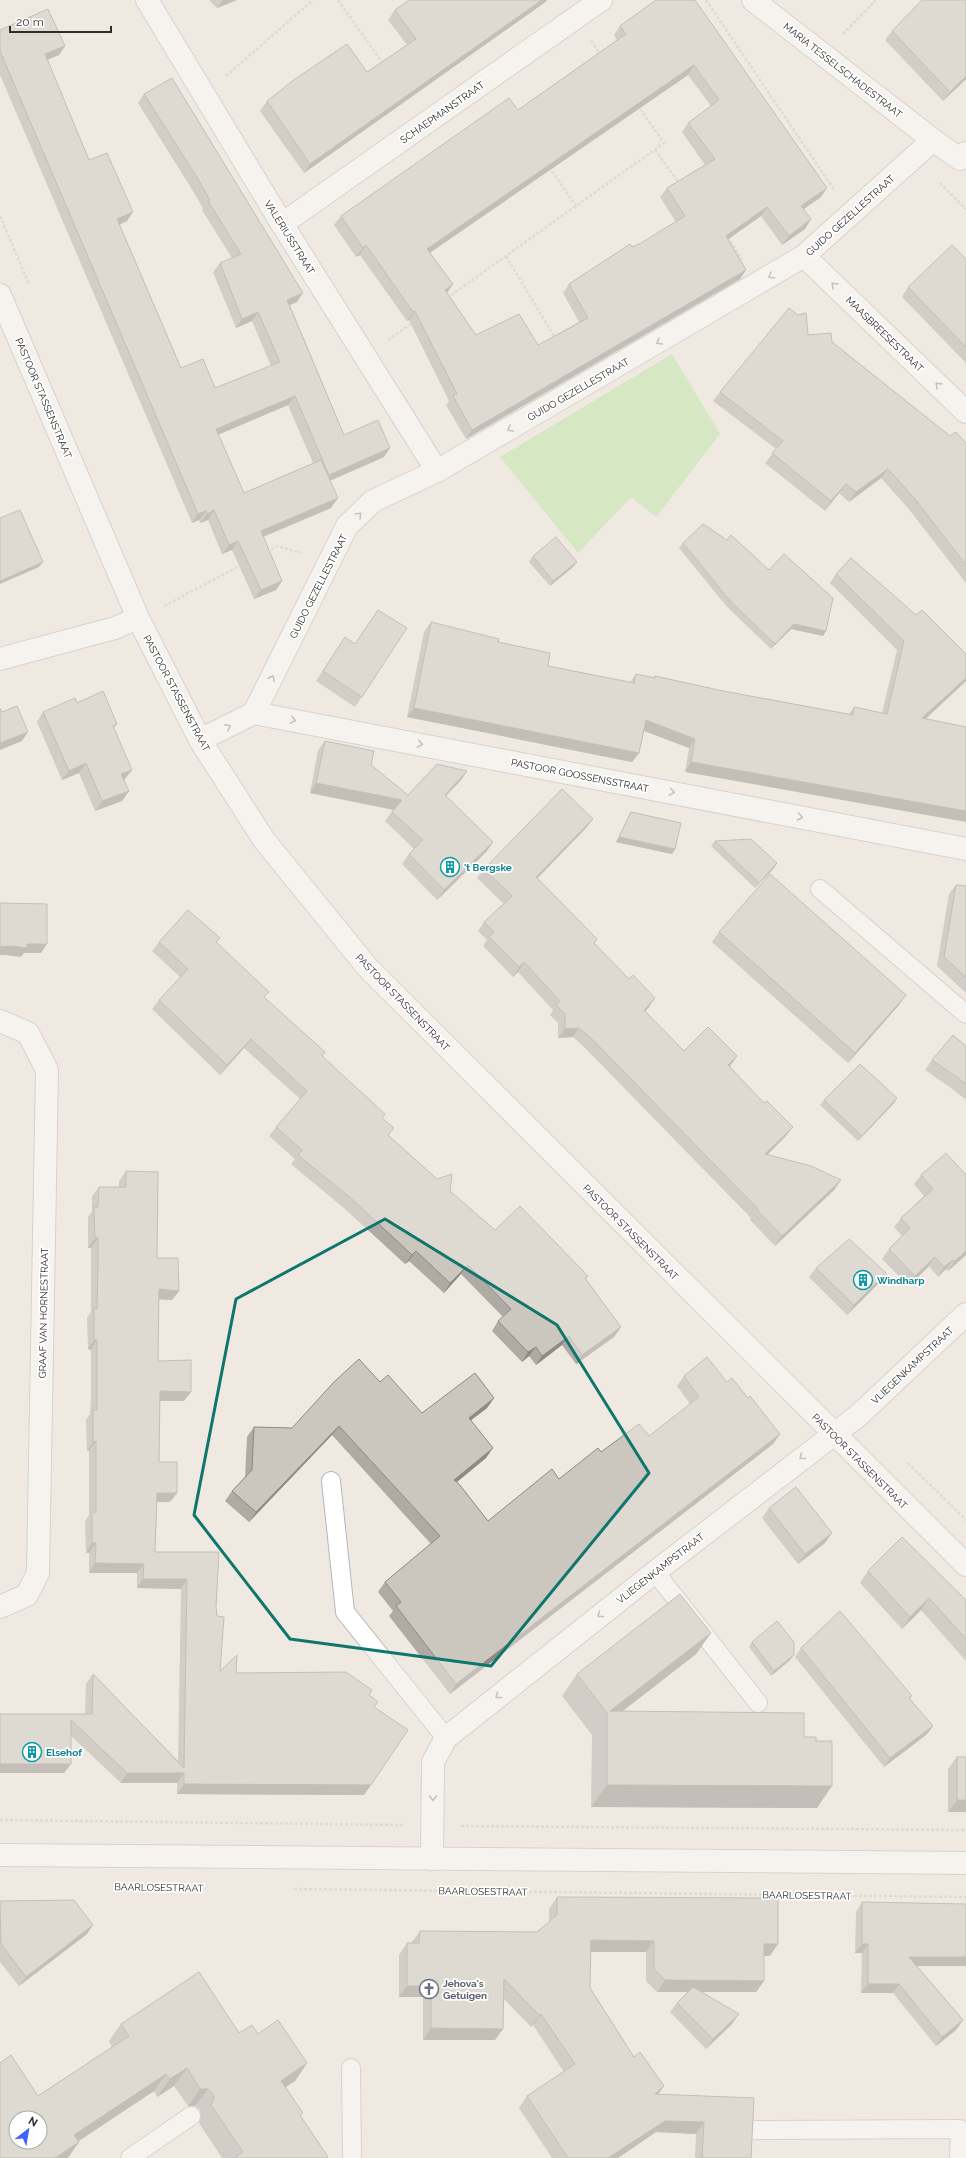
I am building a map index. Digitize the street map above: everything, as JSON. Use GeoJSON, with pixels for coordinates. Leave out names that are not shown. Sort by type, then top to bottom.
{"type":"FeatureCollection","features":[{"type":"Feature","properties":{"kind":"street","name":"VALERIUSSTRAAT"},"geometry":{"type":"LineString","coordinates":[[147,0],[282,224],[437,471]]}},
{"type":"Feature","properties":{"kind":"street","name":"SCHAEPMANSTRAAT"},"geometry":{"type":"LineString","coordinates":[[282,224],[601,0]]}},
{"type":"Feature","properties":{"kind":"street","name":"MARIA TESSELSCHADESTRAAT"},"geometry":{"type":"LineString","coordinates":[[753,0],[933,140]]}},
{"type":"Feature","properties":{"kind":"street","name":"GUIDO GEZELLESTRAAT"},"geometry":{"type":"LineString","coordinates":[[254,713],[347,526],[374,501],[437,471],[804,256],[933,140]]}},
{"type":"Feature","properties":{"kind":"street"},"geometry":{"type":"LineString","coordinates":[[933,140],[960,159],[966,153]]}},
{"type":"Feature","properties":{"kind":"street","name":"MAASBREESESTRAAT"},"geometry":{"type":"LineString","coordinates":[[804,256],[966,412]]}},
{"type":"Feature","properties":{"kind":"street","name":"PASTOOR STASSENSTRAAT"},"geometry":{"type":"LineString","coordinates":[[0,295],[138,618],[200,740],[264,840],[368,968],[833,1434],[966,1565]]}},
{"type":"Feature","properties":{"kind":"street"},"geometry":{"type":"LineString","coordinates":[[0,659],[115,628],[138,618]]}},
{"type":"Feature","properties":{"kind":"street"},"geometry":{"type":"LineString","coordinates":[[200,740],[254,713]]}},
{"type":"Feature","properties":{"kind":"street","name":"PASTOOR GOOSSENSSTRAAT"},"geometry":{"type":"LineString","coordinates":[[254,713],[966,849]]}},
{"type":"Feature","properties":{"kind":"street","name":"GRAAF VAN HORNESTRAAT"},"geometry":{"type":"LineString","coordinates":[[0,1021],[28,1032],[47,1070],[38,1573],[27,1595],[0,1607]]}},
{"type":"Feature","properties":{"kind":"street","name":"VLIEGENKAMPSTRAAT"},"geometry":{"type":"LineString","coordinates":[[432,1859],[433,1762],[446,1738],[655,1572],[859,1415],[966,1314]]}},
{"type":"Feature","properties":{"kind":"street"},"geometry":{"type":"LineString","coordinates":[[0,1855],[966,1863]]}},
{"type":"Feature","properties":{"kind":"lane"},"geometry":{"type":"LineString","coordinates":[[820,889],[966,1014]]}},
{"type":"Feature","properties":{"kind":"lane"},"geometry":{"type":"LineString","coordinates":[[330,1481],[345,1612],[446,1738]]}},
{"type":"Feature","properties":{"kind":"lane"},"geometry":{"type":"LineString","coordinates":[[655,1572],[758,1703]]}},
{"type":"Feature","properties":{"kind":"lane"},"geometry":{"type":"LineString","coordinates":[[350,2068],[352,2158]]}},
{"type":"Feature","properties":{"kind":"lane"},"geometry":{"type":"LineString","coordinates":[[130,2158],[191,2116]]}},
{"type":"Feature","properties":{"kind":"lane"},"geometry":{"type":"LineString","coordinates":[[756,2130],[963,2127],[959,2158]]}},
{"type":"Feature","properties":{"kind":"path"},"geometry":{"type":"LineString","coordinates":[[204,95],[313,0]]}},
{"type":"Feature","properties":{"kind":"path"},"geometry":{"type":"LineString","coordinates":[[338,0],[389,72]]}},
{"type":"Feature","properties":{"kind":"path"},"geometry":{"type":"LineString","coordinates":[[706,0],[850,215]]}},
{"type":"Feature","properties":{"kind":"path"},"geometry":{"type":"LineString","coordinates":[[823,55],[876,0]]}},
{"type":"Feature","properties":{"kind":"path"},"geometry":{"type":"LineString","coordinates":[[575,18],[602,56]]}},
{"type":"Feature","properties":{"kind":"path"},"geometry":{"type":"LineString","coordinates":[[442,302],[664,143],[633,99]]}},
{"type":"Feature","properties":{"kind":"path"},"geometry":{"type":"LineString","coordinates":[[655,150],[683,188]]}},
{"type":"Feature","properties":{"kind":"path"},"geometry":{"type":"LineString","coordinates":[[546,161],[576,206]]}},
{"type":"Feature","properties":{"kind":"path"},"geometry":{"type":"LineString","coordinates":[[724,233],[729,237],[757,284]]}},
{"type":"Feature","properties":{"kind":"path"},"geometry":{"type":"LineString","coordinates":[[506,256],[560,344]]}},
{"type":"Feature","properties":{"kind":"path"},"geometry":{"type":"LineString","coordinates":[[365,356],[416,320]]}},
{"type":"Feature","properties":{"kind":"path"},"geometry":{"type":"LineString","coordinates":[[263,554],[277,546],[330,561]]}},
{"type":"Feature","properties":{"kind":"path"},"geometry":{"type":"LineString","coordinates":[[166,605],[242,565]]}},
{"type":"Feature","properties":{"kind":"path"},"geometry":{"type":"LineString","coordinates":[[904,1459],[966,1520]]}},
{"type":"Feature","properties":{"kind":"path"},"geometry":{"type":"LineString","coordinates":[[0,1820],[966,1830]]}},
{"type":"Feature","properties":{"kind":"path","name":"BAARLOSESTRAAT"},"geometry":{"type":"LineString","coordinates":[[288,1889],[966,1897]]}},
{"type":"Feature","properties":{"kind":"highlighted area"},"geometry":{"type":"Polygon","coordinates":[[[385,1219],[557,1325],[649,1473],[491,1666],[290,1639],[194,1515],[236,1299],[385,1219]]]}},
{"type":"Feature","properties":{"kind":"green space"},"geometry":{"type":"Polygon","coordinates":[[[672,354],[720,434],[656,517],[631,497],[578,553],[500,457],[672,354]]]}},
{"type":"Feature","properties":{"kind":"building"},"geometry":{"type":"Polygon","coordinates":[[[409,0],[542,0],[310,164],[267,101],[295,79],[347,44],[367,72],[416,39],[395,10],[409,0]]]}},
{"type":"Feature","properties":{"kind":"building"},"geometry":{"type":"Polygon","coordinates":[[[656,0],[695,0],[827,188],[801,206],[811,219],[789,236],[767,207],[726,236],[746,270],[472,430],[453,396],[457,394],[415,311],[413,312],[366,245],[363,248],[341,216],[509,98],[518,110],[626,34],[620,26],[656,0]],[[694,65],[427,249],[453,284],[445,290],[476,335],[519,314],[538,345],[588,318],[569,284],[630,244],[632,247],[641,243],[685,216],[667,188],[715,159],[688,123],[719,100],[694,65]]]}},
{"type":"Feature","properties":{"kind":"building"},"geometry":{"type":"Polygon","coordinates":[[[922,0],[966,0],[966,76],[950,92],[892,31],[922,0]]]}},
{"type":"Feature","properties":{"kind":"building"},"geometry":{"type":"Polygon","coordinates":[[[48,9],[65,46],[45,54],[89,160],[107,153],[133,212],[117,219],[181,368],[203,359],[215,388],[280,362],[258,312],[242,319],[220,263],[241,254],[208,201],[210,200],[195,174],[144,94],[172,78],[303,293],[287,300],[344,435],[378,420],[390,448],[329,475],[295,396],[216,429],[244,493],[321,460],[338,498],[261,531],[282,581],[261,590],[238,541],[229,545],[214,510],[207,514],[206,511],[198,514],[0,51],[0,30],[48,9]]]}},
{"type":"Feature","properties":{"kind":"building"},"geometry":{"type":"Polygon","coordinates":[[[952,245],[966,259],[966,347],[908,287],[952,245]]]}},
{"type":"Feature","properties":{"kind":"building"},"geometry":{"type":"Polygon","coordinates":[[[789,308],[798,315],[806,313],[808,335],[831,333],[832,342],[950,436],[956,432],[966,443],[966,565],[915,499],[888,469],[856,492],[846,484],[831,501],[772,453],[783,441],[720,392],[789,308]]]}},
{"type":"Feature","properties":{"kind":"building"},"geometry":{"type":"Polygon","coordinates":[[[20,510],[43,562],[0,581],[0,518],[20,510]]]}},
{"type":"Feature","properties":{"kind":"building"},"geometry":{"type":"Polygon","coordinates":[[[703,524],[727,540],[731,535],[769,570],[784,554],[833,598],[826,631],[794,624],[775,644],[731,602],[683,543],[703,524]]]}},
{"type":"Feature","properties":{"kind":"building"},"geometry":{"type":"Polygon","coordinates":[[[556,537],[577,562],[553,581],[533,556],[556,537]]]}},
{"type":"Feature","properties":{"kind":"building"},"geometry":{"type":"Polygon","coordinates":[[[851,558],[916,615],[922,610],[966,654],[966,678],[922,718],[966,727],[966,811],[691,762],[695,739],[646,720],[639,753],[414,708],[431,622],[499,639],[498,642],[550,653],[548,666],[634,683],[636,674],[655,678],[655,676],[723,691],[853,715],[854,707],[887,714],[904,641],[836,574],[851,558]]]}},
{"type":"Feature","properties":{"kind":"building"},"geometry":{"type":"Polygon","coordinates":[[[378,610],[407,628],[362,697],[323,671],[345,637],[355,644],[378,610]]]}},
{"type":"Feature","properties":{"kind":"building"},"geometry":{"type":"Polygon","coordinates":[[[103,691],[117,724],[113,726],[132,770],[121,774],[129,791],[102,801],[86,763],[69,771],[43,712],[75,698],[77,703],[103,691]]]}},
{"type":"Feature","properties":{"kind":"building"},"geometry":{"type":"Polygon","coordinates":[[[17,706],[28,732],[0,743],[0,708],[2,712],[17,706]]]}},
{"type":"Feature","properties":{"kind":"building"},"geometry":{"type":"Polygon","coordinates":[[[325,741],[374,751],[371,765],[408,795],[437,764],[467,771],[445,795],[493,842],[444,890],[409,854],[423,840],[392,812],[402,800],[316,783],[325,741]]]}},
{"type":"Feature","properties":{"kind":"building"},"geometry":{"type":"Polygon","coordinates":[[[562,789],[593,819],[536,877],[597,939],[594,943],[629,979],[633,975],[655,998],[644,1010],[684,1051],[708,1027],[737,1056],[728,1065],[764,1103],[767,1101],[793,1127],[765,1154],[811,1166],[841,1180],[782,1236],[757,1210],[758,1209],[593,1040],[579,1028],[565,1029],[565,1014],[556,1005],[560,1001],[524,962],[519,967],[489,937],[494,932],[484,922],[512,896],[484,869],[562,789]]]}},
{"type":"Feature","properties":{"kind":"building"},"geometry":{"type":"Polygon","coordinates":[[[631,812],[681,823],[675,849],[619,837],[631,812]]]}},
{"type":"Feature","properties":{"kind":"building"},"geometry":{"type":"Polygon","coordinates":[[[751,839],[777,863],[759,883],[715,841],[751,839]]]}},
{"type":"Feature","properties":{"kind":"building"},"geometry":{"type":"Polygon","coordinates":[[[770,874],[906,995],[855,1053],[719,932],[770,874]]]}},
{"type":"Feature","properties":{"kind":"building"},"geometry":{"type":"Polygon","coordinates":[[[956,885],[966,886],[966,977],[944,957],[956,885]]]}},
{"type":"Feature","properties":{"kind":"building"},"geometry":{"type":"Polygon","coordinates":[[[0,903],[47,904],[47,944],[27,944],[27,948],[11,946],[0,947],[0,903]]]}},
{"type":"Feature","properties":{"kind":"building"},"geometry":{"type":"Polygon","coordinates":[[[188,910],[220,938],[216,942],[269,992],[264,997],[325,1052],[322,1056],[385,1114],[382,1118],[394,1128],[388,1135],[437,1179],[452,1174],[450,1191],[495,1230],[520,1206],[588,1276],[585,1278],[621,1327],[582,1355],[569,1336],[542,1356],[536,1347],[528,1352],[498,1321],[511,1309],[468,1265],[450,1283],[416,1251],[412,1255],[352,1199],[298,1155],[302,1150],[276,1127],[307,1091],[251,1039],[227,1065],[159,1000],[188,969],[159,942],[188,910]]]}},
{"type":"Feature","properties":{"kind":"building"},"geometry":{"type":"Polygon","coordinates":[[[953,1035],[966,1046],[966,1084],[932,1060],[953,1035]]]}},
{"type":"Feature","properties":{"kind":"building"},"geometry":{"type":"Polygon","coordinates":[[[860,1064],[897,1098],[862,1136],[824,1100],[860,1064]]]}},
{"type":"Feature","properties":{"kind":"building"},"geometry":{"type":"Polygon","coordinates":[[[946,1153],[965,1174],[966,1173],[966,1251],[955,1261],[953,1260],[944,1267],[935,1257],[915,1276],[889,1249],[910,1228],[901,1218],[933,1189],[921,1175],[946,1153]]]}},
{"type":"Feature","properties":{"kind":"building"},"geometry":{"type":"Polygon","coordinates":[[[126,1171],[158,1172],[157,1258],[178,1258],[179,1291],[159,1289],[158,1361],[191,1360],[191,1392],[160,1391],[159,1462],[177,1462],[177,1493],[157,1493],[155,1552],[219,1552],[216,1607],[217,1616],[224,1617],[220,1671],[237,1655],[236,1673],[346,1672],[372,1690],[369,1695],[378,1702],[374,1707],[408,1730],[371,1785],[184,1784],[184,1773],[127,1773],[71,1720],[71,1764],[0,1764],[0,1714],[92,1714],[93,1674],[184,1768],[187,1579],[143,1579],[144,1564],[95,1563],[96,1543],[92,1543],[92,1512],[96,1512],[96,1441],[93,1442],[93,1410],[97,1410],[97,1340],[94,1340],[94,1308],[97,1309],[98,1263],[98,1238],[95,1238],[94,1207],[98,1207],[99,1187],[126,1187],[126,1171]]]}},
{"type":"Feature","properties":{"kind":"building"},"geometry":{"type":"Polygon","coordinates":[[[849,1239],[886,1273],[854,1305],[816,1268],[849,1239]]]}},
{"type":"Feature","properties":{"kind":"building"},"geometry":{"type":"Polygon","coordinates":[[[707,1357],[727,1382],[732,1378],[748,1398],[750,1396],[780,1434],[456,1684],[396,1606],[401,1602],[385,1582],[440,1536],[339,1426],[256,1512],[232,1491],[252,1470],[254,1427],[292,1428],[334,1382],[359,1359],[380,1382],[388,1375],[422,1413],[475,1373],[494,1398],[469,1418],[493,1448],[454,1480],[459,1484],[488,1521],[552,1469],[559,1479],[598,1448],[601,1452],[639,1424],[649,1436],[699,1397],[684,1376],[707,1357]]]}},
{"type":"Feature","properties":{"kind":"building"},"geometry":{"type":"Polygon","coordinates":[[[796,1487],[832,1533],[805,1554],[769,1508],[796,1487]]]}},
{"type":"Feature","properties":{"kind":"building"},"geometry":{"type":"Polygon","coordinates":[[[902,1537],[966,1600],[966,1639],[929,1598],[910,1617],[868,1571],[902,1537]]]}},
{"type":"Feature","properties":{"kind":"building"},"geometry":{"type":"Polygon","coordinates":[[[680,1594],[711,1633],[610,1711],[804,1713],[804,1737],[816,1737],[816,1741],[832,1741],[832,1786],[607,1785],[607,1713],[577,1674],[680,1594]]]}},
{"type":"Feature","properties":{"kind":"building"},"geometry":{"type":"Polygon","coordinates":[[[840,1611],[912,1696],[909,1698],[933,1726],[890,1758],[801,1648],[840,1611]]]}},
{"type":"Feature","properties":{"kind":"building"},"geometry":{"type":"Polygon","coordinates":[[[777,1621],[794,1642],[794,1655],[774,1671],[752,1642],[777,1621]]]}},
{"type":"Feature","properties":{"kind":"building"},"geometry":{"type":"Polygon","coordinates":[[[957,1757],[966,1757],[966,1800],[957,1800],[957,1757]]]}},
{"type":"Feature","properties":{"kind":"building"},"geometry":{"type":"Polygon","coordinates":[[[557,1897],[778,1898],[778,1944],[764,1944],[764,1981],[665,1980],[654,1969],[654,1941],[591,1940],[590,1988],[634,2057],[640,2052],[664,2086],[655,2094],[754,2098],[751,2158],[702,2158],[704,2122],[665,2121],[608,2158],[568,2158],[527,2096],[575,2064],[541,2014],[539,2015],[504,1979],[503,2029],[431,2028],[431,1986],[407,1986],[407,1943],[419,1943],[420,1931],[537,1932],[557,1915],[557,1897]]]}},
{"type":"Feature","properties":{"kind":"building"},"geometry":{"type":"Polygon","coordinates":[[[74,1900],[93,1925],[26,1977],[1,1944],[0,1901],[74,1900]]]}},
{"type":"Feature","properties":{"kind":"building"},"geometry":{"type":"Polygon","coordinates":[[[862,1902],[966,1904],[966,1957],[909,1957],[963,2020],[942,2037],[899,1984],[868,1984],[868,1944],[862,1944],[862,1902]]]}},
{"type":"Feature","properties":{"kind":"building"},"geometry":{"type":"Polygon","coordinates":[[[199,1972],[239,2033],[252,2025],[258,2034],[278,2020],[307,2063],[281,2081],[303,2113],[300,2115],[328,2157],[234,2158],[243,2152],[211,2105],[214,2098],[212,2093],[208,2089],[200,2089],[187,2068],[170,2079],[166,2074],[74,2135],[79,2142],[55,2158],[0,2158],[0,2063],[11,2055],[38,2096],[129,2036],[121,2024],[199,1972]]]}},
{"type":"Feature","properties":{"kind":"building"},"geometry":{"type":"Polygon","coordinates":[[[693,1987],[739,2014],[713,2039],[677,2003],[693,1987]]]}},
{"type":"Feature","properties":{"kind":"place","name":"'t Bergske"},"geometry":{"type":"Point","coordinates":[450,867]}},
{"type":"Feature","properties":{"kind":"place","name":"Windharp"},"geometry":{"type":"Point","coordinates":[863,1280]}},
{"type":"Feature","properties":{"kind":"place","name":"Elsehof"},"geometry":{"type":"Point","coordinates":[32,1752]}},
{"type":"Feature","properties":{"kind":"place","name":"Jehova's Getuigen"},"geometry":{"type":"Point","coordinates":[429,1989]}}]}
